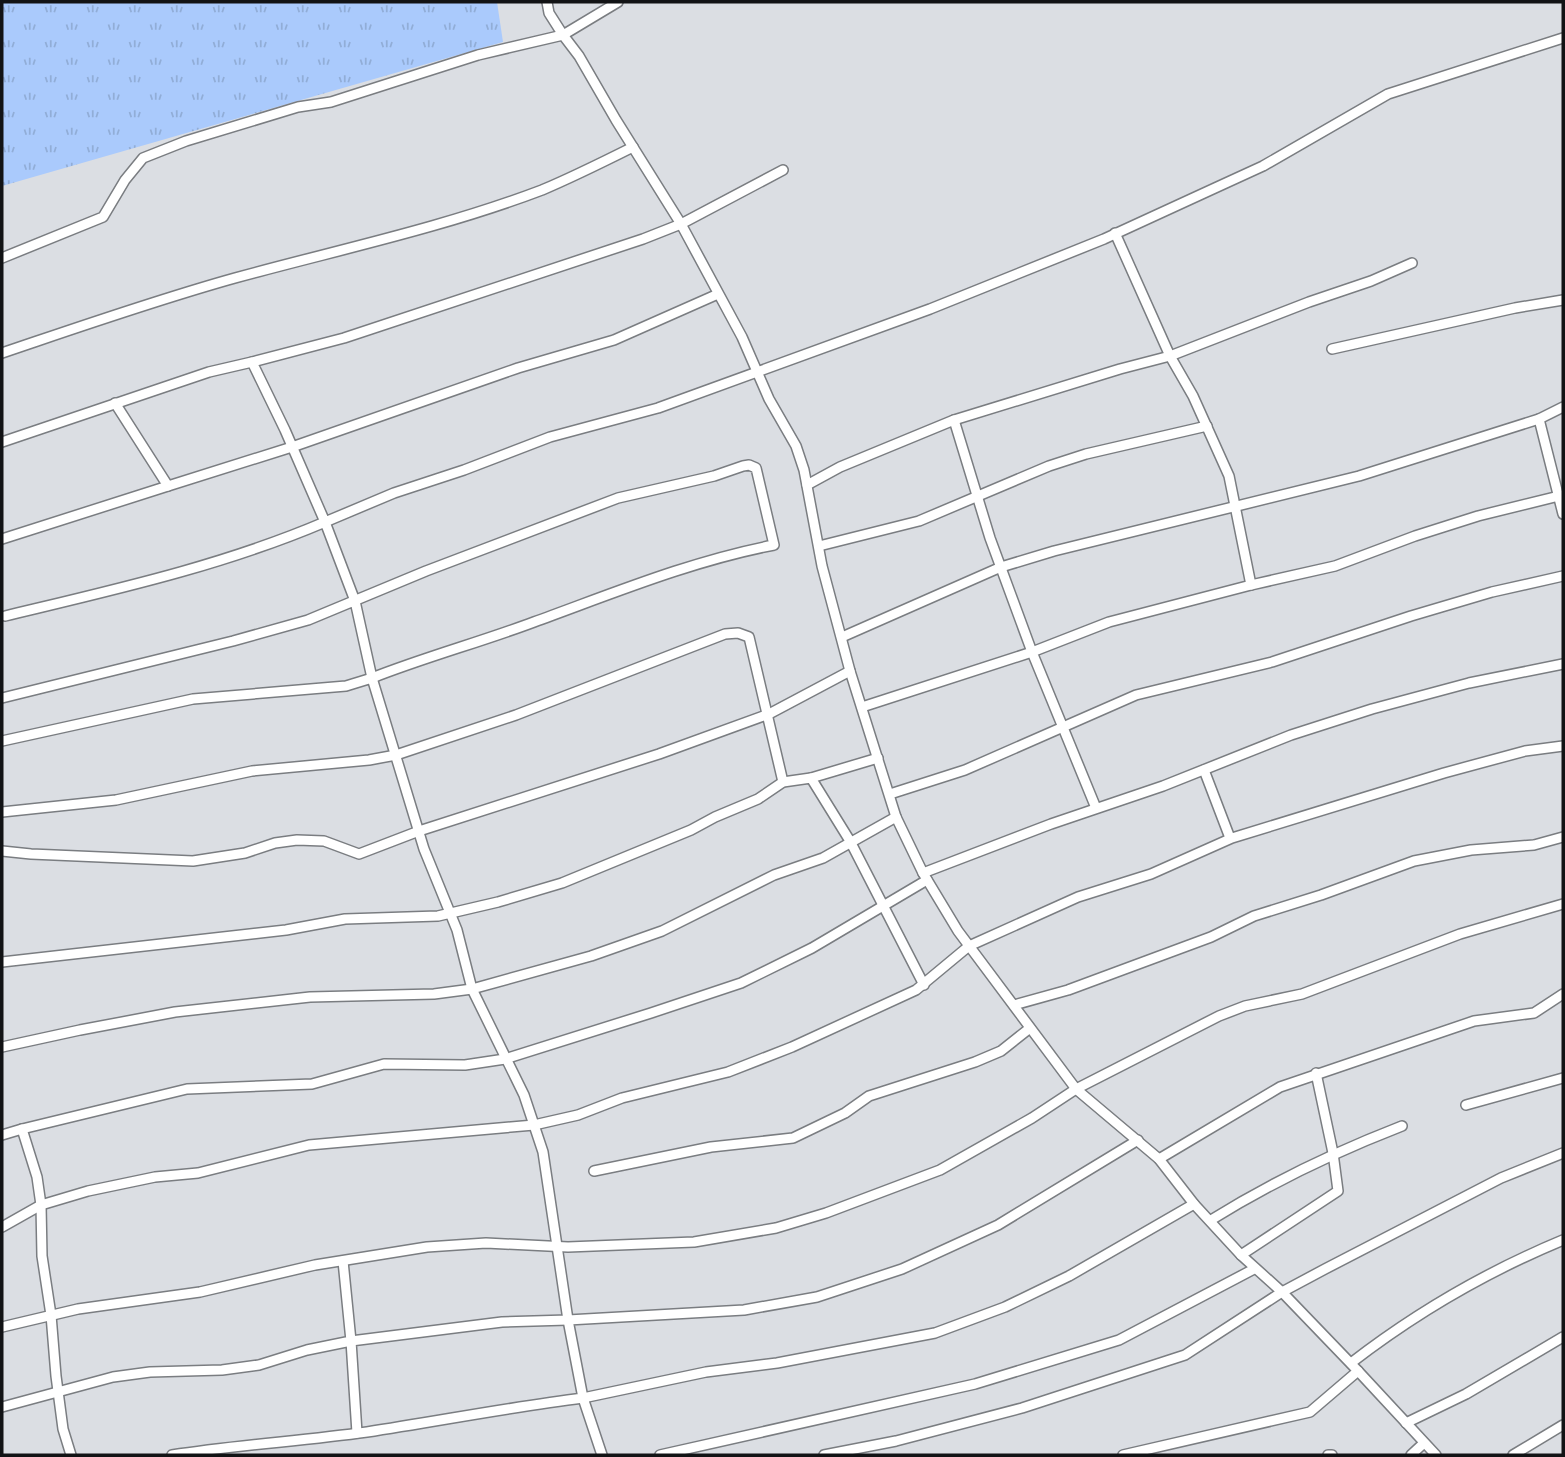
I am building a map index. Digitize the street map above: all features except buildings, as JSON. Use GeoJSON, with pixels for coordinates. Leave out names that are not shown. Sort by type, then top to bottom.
{"type":"FeatureCollection","features":[{"type":"Feature","properties":{"kind":"street"},"geometry":{"type":"LineString","coordinates":[[547,2],[549,13],[579,56],[681,224],[742,337],[769,399],[796,446],[850,671],[896,817],[925,876],[969,946],[1076,1089],[1159,1159],[1194,1204],[1254,1269],[1282,1293],[1355,1367],[1436,1455]]}},
{"type":"Feature","properties":{"kind":"street"},"geometry":{"type":"LineString","coordinates":[[2,258],[103,217],[125,180],[143,158],[186,141],[298,107],[331,102],[478,55],[563,35],[618,2]]}},
{"type":"Feature","properties":{"kind":"street"},"geometry":{"type":"LineString","coordinates":[[5,615],[190,570],[269,545],[394,493],[550,437],[658,408],[930,309],[1115,233],[1263,166],[1388,94],[1563,38]]}},
{"type":"Feature","properties":{"kind":"street"},"geometry":{"type":"LineString","coordinates":[[2,353],[140,306],[391,238],[503,203],[575,176],[633,147]]}},
{"type":"Feature","properties":{"kind":"street"},"geometry":{"type":"LineString","coordinates":[[2,442],[209,372],[344,338],[575,263],[681,224],[783,170]]}},
{"type":"Feature","properties":{"kind":"street"},"geometry":{"type":"LineString","coordinates":[[1115,233],[1170,356],[1193,396],[1229,476],[1251,585]]}},
{"type":"Feature","properties":{"kind":"street"},"geometry":{"type":"LineString","coordinates":[[807,485],[840,467],[954,420],[1170,356],[1412,263]]}},
{"type":"Feature","properties":{"kind":"street"},"geometry":{"type":"LineString","coordinates":[[2,539],[292,447],[518,368],[614,340],[718,293]]}},
{"type":"Feature","properties":{"kind":"street"},"geometry":{"type":"LineString","coordinates":[[1332,349],[1563,300]]}},
{"type":"Feature","properties":{"kind":"street"},"geometry":{"type":"LineString","coordinates":[[252,362],[325,522],[355,601],[372,678],[424,849],[451,912],[472,989],[524,1095],[543,1152],[568,1320],[583,1398],[602,1455]]}},
{"type":"Feature","properties":{"kind":"street"},"geometry":{"type":"LineString","coordinates":[[115,404],[168,486]]}},
{"type":"Feature","properties":{"kind":"street"},"geometry":{"type":"LineString","coordinates":[[842,637],[1001,567],[1054,551],[1359,477],[1539,419],[1563,407]]}},
{"type":"Feature","properties":{"kind":"street"},"geometry":{"type":"LineString","coordinates":[[1539,419],[1562,495],[1563,514]]}},
{"type":"Feature","properties":{"kind":"street"},"geometry":{"type":"LineString","coordinates":[[954,420],[976,496],[1032,652],[1096,808]]}},
{"type":"Feature","properties":{"kind":"street"},"geometry":{"type":"LineString","coordinates":[[819,546],[919,521],[1086,454],[1207,426]]}},
{"type":"Feature","properties":{"kind":"street"},"geometry":{"type":"LineString","coordinates":[[2,698],[308,620],[426,571],[618,498],[713,476],[743,466],[756,468],[774,545],[737,552],[633,584],[534,622],[345,686],[193,699],[2,741]]}},
{"type":"Feature","properties":{"kind":"street"},"geometry":{"type":"LineString","coordinates":[[862,708],[1032,652],[1109,622],[1335,566],[1478,516],[1562,495]]}},
{"type":"Feature","properties":{"kind":"street"},"geometry":{"type":"LineString","coordinates":[[890,794],[965,770],[1136,695],[1272,662],[1446,605],[1563,576]]}},
{"type":"Feature","properties":{"kind":"street"},"geometry":{"type":"LineString","coordinates":[[2,812],[116,800],[264,769],[369,760],[396,755],[516,715],[725,634],[738,632],[749,637],[783,782]]}},
{"type":"Feature","properties":{"kind":"street"},"geometry":{"type":"LineString","coordinates":[[2,1135],[187,1089],[312,1084],[384,1064],[465,1065],[505,1059],[741,983],[812,948],[925,876],[1291,735],[1372,709],[1563,664]]}},
{"type":"Feature","properties":{"kind":"street"},"geometry":{"type":"LineString","coordinates":[[2,851],[193,861],[245,853],[275,843],[297,840],[324,841],[357,854],[419,831],[659,754],[769,714],[850,671]]}},
{"type":"Feature","properties":{"kind":"street"},"geometry":{"type":"LineString","coordinates":[[2,1227],[41,1205],[88,1191],[198,1173],[309,1145],[534,1125],[578,1115],[622,1098],[728,1072],[792,1047],[924,985],[969,946],[1079,897],[1151,874],[1230,838],[1444,773],[1525,751],[1563,746]]}},
{"type":"Feature","properties":{"kind":"street"},"geometry":{"type":"LineString","coordinates":[[2,962],[286,930],[345,919],[423,918],[530,894],[632,856],[758,799],[783,782],[811,778],[878,758]]}},
{"type":"Feature","properties":{"kind":"street"},"geometry":{"type":"LineString","coordinates":[[1204,770],[1230,838]]}},
{"type":"Feature","properties":{"kind":"street"},"geometry":{"type":"LineString","coordinates":[[811,778],[850,841],[924,985]]}},
{"type":"Feature","properties":{"kind":"street"},"geometry":{"type":"LineString","coordinates":[[2,1047],[175,1012],[310,997],[434,994],[472,989],[592,956],[662,931],[774,875],[823,858],[896,817]]}},
{"type":"Feature","properties":{"kind":"street"},"geometry":{"type":"LineString","coordinates":[[1014,1004],[1068,990],[1211,937],[1254,916],[1414,861],[1471,850],[1534,845],[1563,837]]}},
{"type":"Feature","properties":{"kind":"street"},"geometry":{"type":"LineString","coordinates":[[2,1327],[114,1303],[201,1292],[343,1261],[439,1246],[486,1243],[558,1246],[694,1242],[776,1228],[826,1213],[940,1170],[1032,1118],[1076,1089],[1219,1016],[1245,1006],[1302,994],[1460,934],[1563,904]]}},
{"type":"Feature","properties":{"kind":"street"},"geometry":{"type":"LineString","coordinates":[[1159,1159],[1280,1087],[1474,1021],[1534,1013],[1563,994]]}},
{"type":"Feature","properties":{"kind":"street"},"geometry":{"type":"LineString","coordinates":[[594,1171],[711,1147],[793,1138],[845,1113],[869,1096],[1001,1051],[1030,1028]]}},
{"type":"Feature","properties":{"kind":"street"},"geometry":{"type":"LineString","coordinates":[[1241,1255],[1338,1191],[1334,1153],[1316,1073]]}},
{"type":"Feature","properties":{"kind":"street"},"geometry":{"type":"LineString","coordinates":[[1466,1105],[1563,1078]]}},
{"type":"Feature","properties":{"kind":"street"},"geometry":{"type":"LineString","coordinates":[[1211,1220],[1260,1189],[1334,1153],[1402,1126]]}},
{"type":"Feature","properties":{"kind":"street"},"geometry":{"type":"LineString","coordinates":[[22,1129],[37,1177],[41,1205],[42,1255],[58,1392],[63,1429],[71,1455]]}},
{"type":"Feature","properties":{"kind":"street"},"geometry":{"type":"LineString","coordinates":[[2,1407],[113,1377],[259,1365],[307,1350],[351,1341],[502,1322],[744,1310],[817,1297],[902,1269],[998,1225],[1138,1140]]}},
{"type":"Feature","properties":{"kind":"street"},"geometry":{"type":"LineString","coordinates":[[824,1455],[896,1441],[1021,1408],[1185,1355],[1282,1293],[1501,1178],[1563,1153]]}},
{"type":"Feature","properties":{"kind":"street"},"geometry":{"type":"LineString","coordinates":[[172,1455],[357,1433],[502,1408],[583,1398],[706,1372],[777,1363],[935,1334],[1005,1307],[1069,1276],[1194,1204]]}},
{"type":"Feature","properties":{"kind":"street"},"geometry":{"type":"LineString","coordinates":[[1123,1455],[1310,1412],[1355,1367],[1420,1313],[1496,1269],[1563,1240]]}},
{"type":"Feature","properties":{"kind":"street"},"geometry":{"type":"LineString","coordinates":[[343,1261],[357,1433]]}},
{"type":"Feature","properties":{"kind":"street"},"geometry":{"type":"LineString","coordinates":[[660,1455],[975,1384],[1119,1340],[1254,1269]]}},
{"type":"Feature","properties":{"kind":"street"},"geometry":{"type":"LineString","coordinates":[[1406,1423],[1466,1394],[1563,1337]]}},
{"type":"Feature","properties":{"kind":"street"},"geometry":{"type":"LineString","coordinates":[[1513,1455],[1563,1425]]}},
{"type":"Feature","properties":{"kind":"street"},"geometry":{"type":"LineString","coordinates":[[1411,1455],[1424,1443]]}},
{"type":"Feature","properties":{"kind":"green space"},"geometry":{"type":"Polygon","coordinates":[[[2,2],[497,2],[503,42],[2,186],[2,2]]]}}]}
